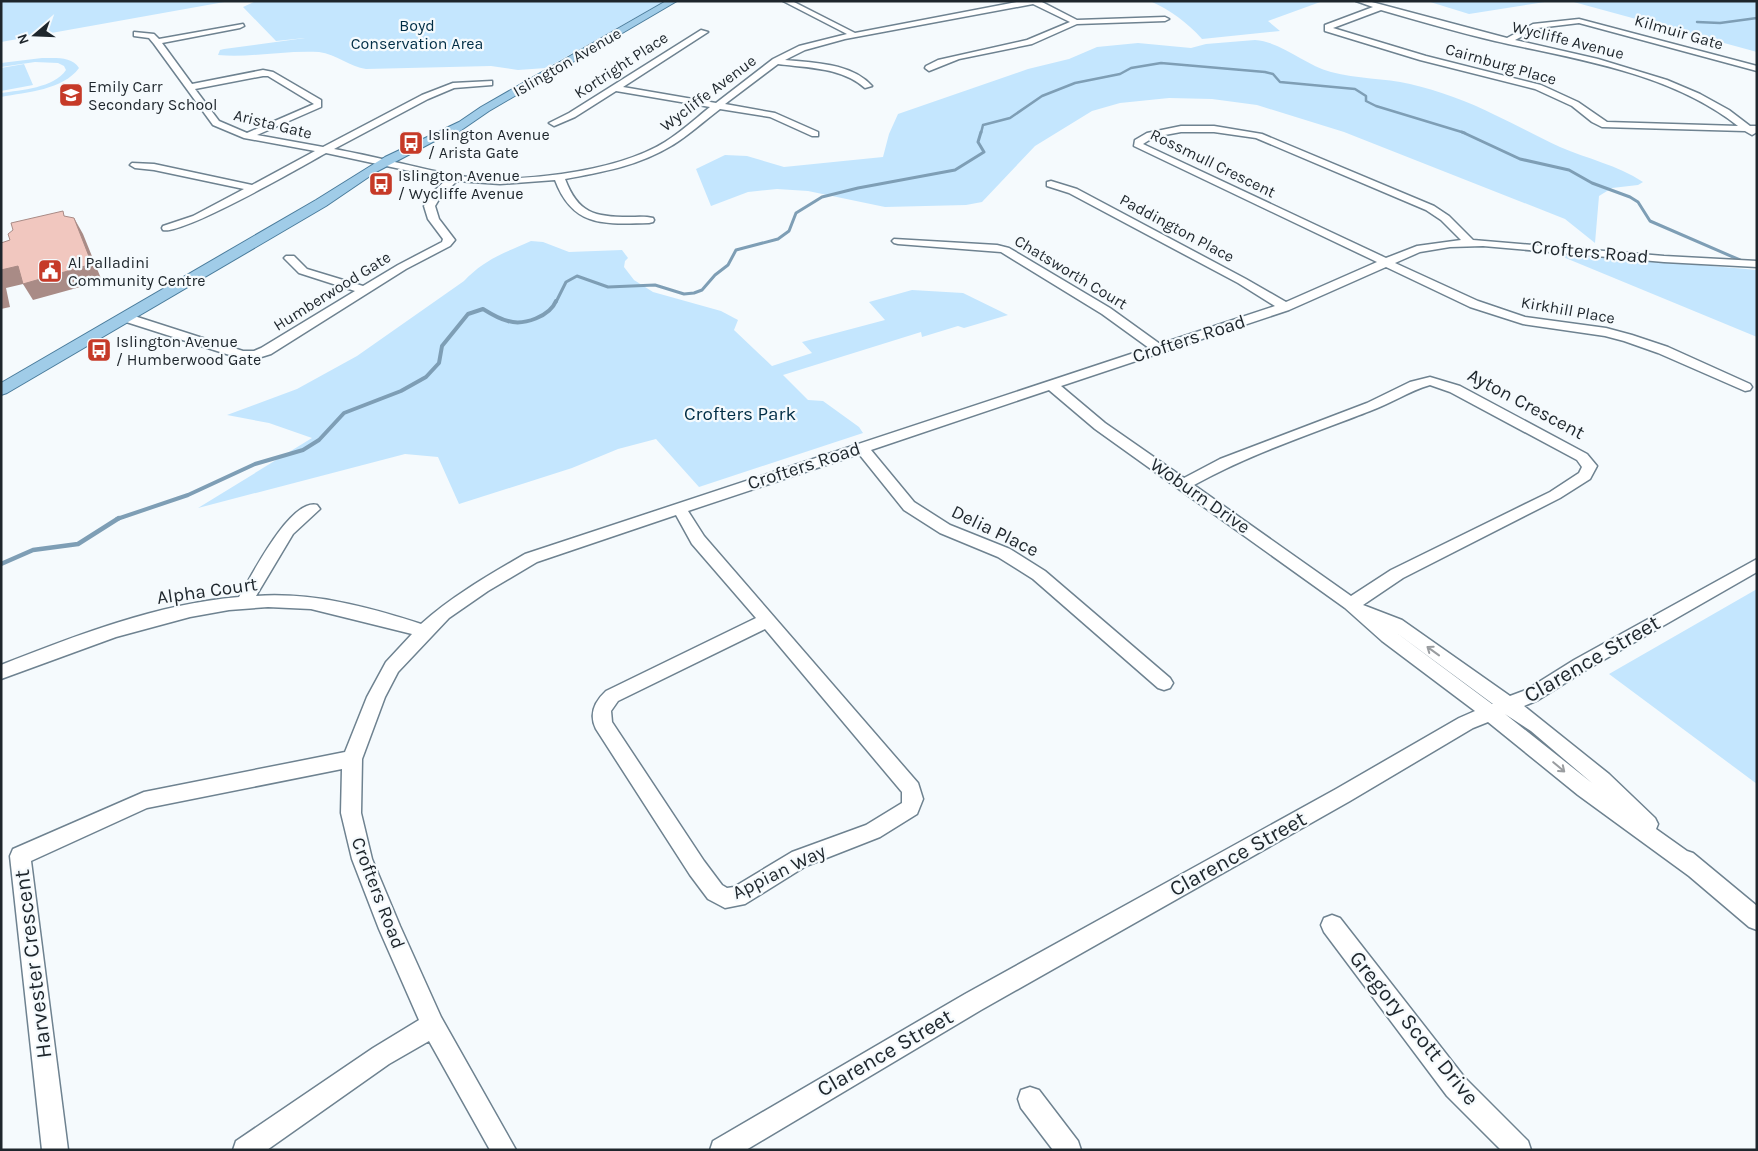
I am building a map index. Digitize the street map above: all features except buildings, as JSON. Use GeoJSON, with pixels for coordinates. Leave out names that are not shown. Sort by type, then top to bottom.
{"type":"FeatureCollection","features":[{"type":"Feature","properties":{"kind":"main road","name":"Islington Avenue"},"geometry":{"type":"LineString","coordinates":[[1,390],[321,203],[354,191],[391,164],[441,140],[462,124],[673,1]]}},
{"type":"Feature","properties":{"kind":"street"},"geometry":{"type":"LineString","coordinates":[[786,1],[854,35]]}},
{"type":"Feature","properties":{"kind":"street"},"geometry":{"type":"LineString","coordinates":[[1035,1],[1076,22]]}},
{"type":"Feature","properties":{"kind":"street","name":"Wycliffe Avenue"},"geometry":{"type":"LineString","coordinates":[[391,164],[455,178],[500,181],[559,177],[622,164],[668,144],[776,61],[802,48],[854,35],[1035,1]]}},
{"type":"Feature","properties":{"kind":"street","name":"Wycliffe Avenue"},"geometry":{"type":"LineString","coordinates":[[1359,1],[1441,25],[1610,66],[1674,86],[1724,110],[1754,132]]}},
{"type":"Feature","properties":{"kind":"street","name":"Cairnburg Place"},"geometry":{"type":"LineString","coordinates":[[1381,7],[1328,27],[1328,29],[1423,58],[1538,88],[1575,104],[1595,120],[1605,125],[1754,132]]}},
{"type":"Feature","properties":{"kind":"street"},"geometry":{"type":"LineString","coordinates":[[929,68],[940,62],[957,57],[1029,42],[1076,22],[1164,19]]}},
{"type":"Feature","properties":{"kind":"street","name":"Kilmuir Gate"},"geometry":{"type":"LineString","coordinates":[[1508,41],[1536,26],[1579,21],[1757,69]]}},
{"type":"Feature","properties":{"kind":"street"},"geometry":{"type":"LineString","coordinates":[[137,34],[151,36],[157,42],[240,26]]}},
{"type":"Feature","properties":{"kind":"street","name":"Kortright Place"},"geometry":{"type":"LineString","coordinates":[[554,123],[572,114],[704,32]]}},
{"type":"Feature","properties":{"kind":"street","name":"Arista Gate"},"geometry":{"type":"LineString","coordinates":[[157,42],[216,123],[247,136],[391,164]]}},
{"type":"Feature","properties":{"kind":"street"},"geometry":{"type":"LineString","coordinates":[[776,61],[844,72],[862,79],[868,86]]}},
{"type":"Feature","properties":{"kind":"street"},"geometry":{"type":"LineString","coordinates":[[191,87],[263,72],[270,74],[318,102],[314,107],[247,136]]}},
{"type":"Feature","properties":{"kind":"street"},"geometry":{"type":"LineString","coordinates":[[167,228],[197,218],[433,93],[453,86],[489,83]]}},
{"type":"Feature","properties":{"kind":"street"},"geometry":{"type":"LineString","coordinates":[[614,88],[772,115],[815,134]]}},
{"type":"Feature","properties":{"kind":"street","name":"Rossmull Crescent"},"geometry":{"type":"LineString","coordinates":[[1386,262],[1139,146],[1138,142],[1157,134],[1186,128],[1223,130],[1259,136],[1430,208],[1445,218],[1470,243]]}},
{"type":"Feature","properties":{"kind":"street"},"geometry":{"type":"LineString","coordinates":[[135,165],[154,167],[253,188]]}},
{"type":"Feature","properties":{"kind":"street"},"geometry":{"type":"LineString","coordinates":[[559,177],[572,205],[591,215],[614,220],[649,220]]}},
{"type":"Feature","properties":{"kind":"street","name":"Humberwood Gate"},"geometry":{"type":"LineString","coordinates":[[124,317],[242,355],[255,355],[266,351],[402,267],[446,244],[449,240],[432,220],[429,209],[434,197],[455,178]]}},
{"type":"Feature","properties":{"kind":"street","name":"Paddington Place"},"geometry":{"type":"LineString","coordinates":[[1051,184],[1073,191],[1242,281],[1285,307]]}},
{"type":"Feature","properties":{"kind":"street","name":"Chatsworth Court"},"geometry":{"type":"LineString","coordinates":[[898,241],[992,247],[1005,250],[1106,311],[1158,349]]}},
{"type":"Feature","properties":{"kind":"street","name":"Crofters Road"},"geometry":{"type":"LineString","coordinates":[[504,1150],[432,1025],[362,859],[351,813],[352,759],[376,697],[392,667],[424,632],[444,614],[482,587],[531,558],[1285,307],[1417,249],[1437,245],[1470,243],[1664,259],[1757,264]]}},
{"type":"Feature","properties":{"kind":"street"},"geometry":{"type":"LineString","coordinates":[[290,258],[303,271],[365,290]]}},
{"type":"Feature","properties":{"kind":"street","name":"Kirkhill Place"},"geometry":{"type":"LineString","coordinates":[[1386,262],[1491,311],[1523,320],[1606,332],[1628,338],[1663,350],[1744,387]]}},
{"type":"Feature","properties":{"kind":"street","name":"Ayton Crescent"},"geometry":{"type":"LineString","coordinates":[[1183,485],[1225,462],[1372,406],[1415,385],[1430,381],[1455,389],[1582,457],[1590,466],[1585,476],[1555,496],[1397,574],[1352,604]]}},
{"type":"Feature","properties":{"kind":"street","name":"Woburn Drive"},"geometry":{"type":"LineString","coordinates":[[1051,385],[1090,418],[1352,604],[1388,636],[1500,709],[1585,789],[1694,868],[1757,920]]}},
{"type":"Feature","properties":{"kind":"street","name":"Delia Place"},"geometry":{"type":"LineString","coordinates":[[861,448],[909,506],[945,529],[1004,553],[1039,575],[1164,683]]}},
{"type":"Feature","properties":{"kind":"street","name":"Appian Way"},"geometry":{"type":"LineString","coordinates":[[679,508],[698,540],[767,620],[911,789],[913,799],[910,808],[873,831],[799,859],[737,896],[724,898],[715,892],[697,868],[603,724],[601,714],[603,705],[612,696],[767,620]]}},
{"type":"Feature","properties":{"kind":"street"},"geometry":{"type":"LineString","coordinates":[[244,603],[287,531],[297,520],[312,509]]}},
{"type":"Feature","properties":{"kind":"street","name":"Clarence Street"},"geometry":{"type":"LineString","coordinates":[[722,1150],[973,1002],[1343,795],[1466,723],[1532,696],[1580,665],[1757,565]]}},
{"type":"Feature","properties":{"kind":"street","name":"Alpha Court"},"geometry":{"type":"LineString","coordinates":[[1,672],[62,647],[164,616],[244,603],[307,602],[400,623],[424,632]]}},
{"type":"Feature","properties":{"kind":"street","name":"Harvester Crescent"},"geometry":{"type":"LineString","coordinates":[[55,1150],[20,856],[144,800],[352,759]]}},
{"type":"Feature","properties":{"kind":"street","name":"Gregory Scott Drive"},"geometry":{"type":"LineString","coordinates":[[1332,925],[1456,1087],[1519,1150]]}},
{"type":"Feature","properties":{"kind":"street"},"geometry":{"type":"LineString","coordinates":[[245,1150],[381,1056],[432,1025]]}},
{"type":"Feature","properties":{"kind":"street"},"geometry":{"type":"LineString","coordinates":[[1030,1100],[1068,1150]]}},
{"type":"Feature","properties":{"kind":"green space"},"geometry":{"type":"Polygon","coordinates":[[[1,1],[230,1],[1,42],[1,1]]]}},
{"type":"Feature","properties":{"kind":"green space","name":"Boyd Conservation Area"},"geometry":{"type":"Polygon","coordinates":[[[256,1],[665,1],[546,68],[518,70],[491,66],[366,69],[319,52],[243,56],[218,55],[220,50],[224,49],[305,38],[276,41],[243,7],[256,1]]]}},
{"type":"Feature","properties":{"kind":"green space"},"geometry":{"type":"Polygon","coordinates":[[[1150,1],[1323,1],[1268,21],[1280,31],[1202,39],[1178,17],[1150,1]]]}},
{"type":"Feature","properties":{"kind":"green space"},"geometry":{"type":"Polygon","coordinates":[[[1427,1],[1551,1],[1469,14],[1427,1]]]}},
{"type":"Feature","properties":{"kind":"green space"},"geometry":{"type":"Polygon","coordinates":[[[1570,1],[1757,1],[1757,52],[1570,1]]]}},
{"type":"Feature","properties":{"kind":"green space"},"geometry":{"type":"Polygon","coordinates":[[[1255,40],[1275,45],[1321,69],[1331,72],[1410,84],[1453,97],[1485,110],[1560,147],[1613,167],[1643,182],[1638,185],[1612,188],[1599,196],[1595,243],[1565,219],[1344,132],[1257,105],[1212,99],[1169,98],[1120,103],[1092,111],[1035,146],[982,202],[966,205],[885,207],[808,191],[777,189],[748,192],[711,206],[696,169],[725,155],[747,156],[784,167],[883,157],[889,134],[898,114],[1028,69],[1069,59],[1097,47],[1138,43],[1191,48],[1206,44],[1255,40]]]}},
{"type":"Feature","properties":{"kind":"green space"},"geometry":{"type":"Polygon","coordinates":[[[58,58],[72,61],[79,68],[64,81],[54,86],[1,97],[1,93],[36,87],[54,81],[66,70],[64,66],[58,63],[35,62],[1,67],[1,63],[58,58]]]}},
{"type":"Feature","properties":{"kind":"green space"},"geometry":{"type":"Polygon","coordinates":[[[24,64],[33,85],[1,91],[1,68],[24,64]]]}},
{"type":"Feature","properties":{"kind":"green space","name":"Crofters Park"},"geometry":{"type":"Polygon","coordinates":[[[531,241],[543,242],[569,252],[622,250],[628,258],[625,261],[624,267],[634,280],[653,292],[721,311],[738,320],[734,330],[772,366],[812,353],[802,342],[885,320],[869,302],[912,290],[963,293],[1008,315],[964,328],[958,326],[922,337],[921,332],[783,375],[808,400],[823,401],[859,427],[863,433],[699,487],[656,439],[618,449],[572,468],[459,504],[438,457],[405,454],[198,508],[312,438],[269,423],[227,415],[297,389],[357,356],[464,281],[487,262],[531,241]]]}},
{"type":"Feature","properties":{"kind":"green space"},"geometry":{"type":"Polygon","coordinates":[[[1551,252],[1757,270],[1757,337],[1551,252]]]}},
{"type":"Feature","properties":{"kind":"green space"},"geometry":{"type":"Polygon","coordinates":[[[1757,589],[1757,784],[1609,674],[1757,589]]]}},
{"type":"Feature","properties":{"kind":"waterway"},"geometry":{"type":"LineString","coordinates":[[1697,22],[1720,23],[1757,18]]}},
{"type":"Feature","properties":{"kind":"waterway"},"geometry":{"type":"LineString","coordinates":[[981,133],[983,125],[1010,118],[1042,96],[1075,83],[1120,74],[1131,68],[1161,63],[1265,72],[1273,74],[1280,82],[1355,89],[1366,96],[1366,101],[1376,106],[1463,132]]}},
{"type":"Feature","properties":{"kind":"waterway"},"geometry":{"type":"LineString","coordinates":[[556,302],[566,282],[577,276],[608,287],[655,285],[684,294],[702,290],[715,275],[728,265],[736,250],[778,239],[789,231],[796,213],[822,197],[858,188],[955,170],[984,152],[978,142],[981,132]]}},
{"type":"Feature","properties":{"kind":"waterway"},"geometry":{"type":"LineString","coordinates":[[1463,132],[1520,159],[1569,170],[1592,183],[1630,197],[1638,202],[1650,221],[1740,260]]}},
{"type":"Feature","properties":{"kind":"waterway"},"geometry":{"type":"LineString","coordinates":[[118,519],[188,495],[255,464],[303,450],[319,440],[344,413],[401,391],[426,377],[439,363],[442,346],[468,314],[483,309],[505,320],[514,322],[529,321],[548,311],[556,301]]}},
{"type":"Feature","properties":{"kind":"waterway"},"geometry":{"type":"LineString","coordinates":[[1,564],[33,550],[78,544],[118,519]]}},
{"type":"Feature","properties":{"kind":"place","name":"Emily Carr Secondary School"},"geometry":{"type":"Point","coordinates":[71,95]}},
{"type":"Feature","properties":{"kind":"place","name":"Islington Avenue / Arista Gate"},"geometry":{"type":"Point","coordinates":[411,143]}},
{"type":"Feature","properties":{"kind":"place","name":"Islington Avenue / Wycliffe Avenue"},"geometry":{"type":"Point","coordinates":[381,184]}},
{"type":"Feature","properties":{"kind":"place","name":"Al Palladini Community Centre"},"geometry":{"type":"Point","coordinates":[50,271]}},
{"type":"Feature","properties":{"kind":"place","name":"Islington Avenue / Humberwood Gate"},"geometry":{"type":"Point","coordinates":[99,350]}}]}
